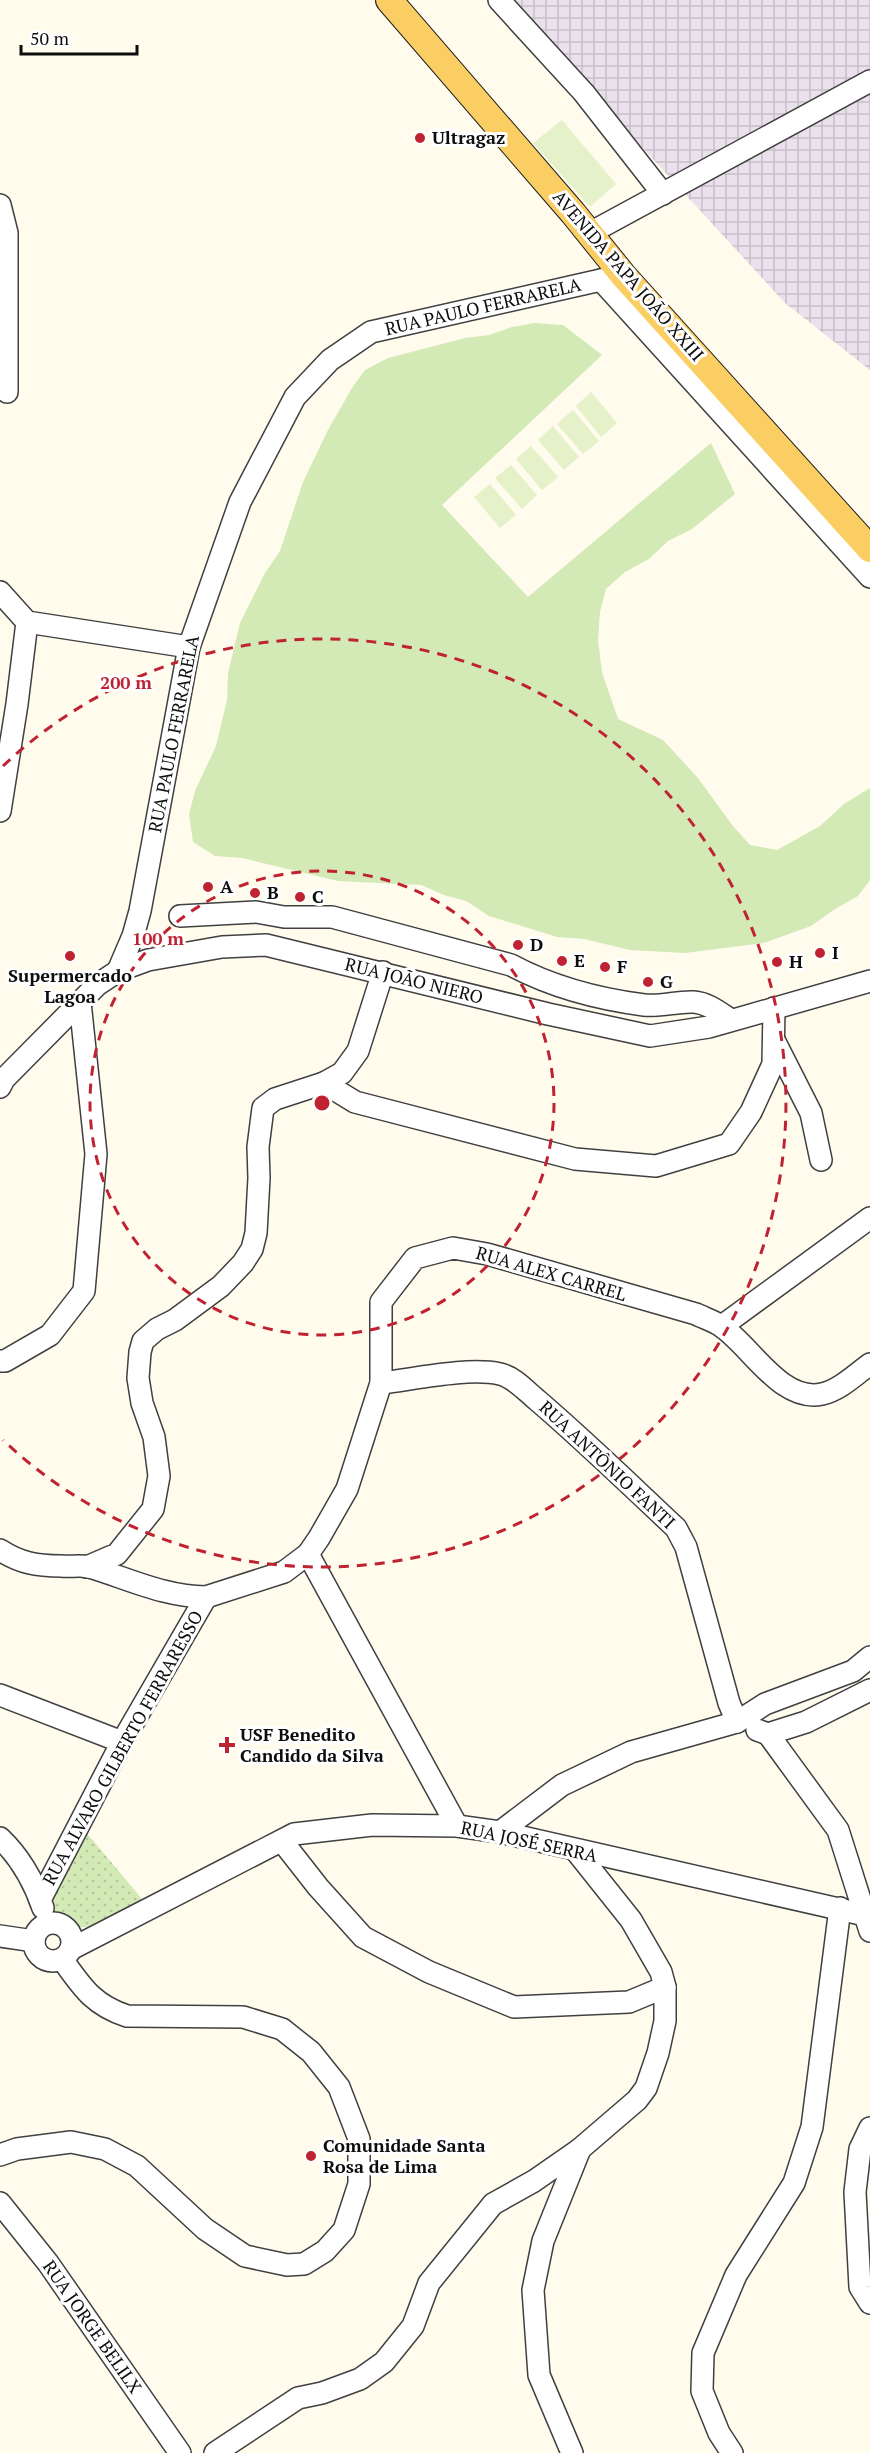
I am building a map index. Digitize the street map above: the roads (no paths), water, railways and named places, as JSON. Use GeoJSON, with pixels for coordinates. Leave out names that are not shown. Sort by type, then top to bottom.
{"type":"FeatureCollection","features":[{"type":"Feature","properties":{"kind":"main road","name":"AVENIDA PAPA JOÃO XXIII"},"geometry":{"type":"LineString","coordinates":[[389,0],[590,232],[612,278],[870,549]]}},
{"type":"Feature","properties":{"kind":"street"},"geometry":{"type":"LineString","coordinates":[[499,0],[584,93],[663,194]]}},
{"type":"Feature","properties":{"kind":"street"},"geometry":{"type":"LineString","coordinates":[[590,232],[868,87]]}},
{"type":"Feature","properties":{"kind":"street"},"geometry":{"type":"LineString","coordinates":[[0,205],[7,233],[7,392]]}},
{"type":"Feature","properties":{"kind":"street"},"geometry":{"type":"LineString","coordinates":[[612,278],[870,577]]}},
{"type":"Feature","properties":{"kind":"street","name":"RUA PAULO FERRARELA"},"geometry":{"type":"LineString","coordinates":[[118,971],[133,936],[140,911],[189,647],[240,502],[295,397],[330,360],[371,332],[612,278]]}},
{"type":"Feature","properties":{"kind":"street"},"geometry":{"type":"LineString","coordinates":[[0,592],[27,622],[189,647]]}},
{"type":"Feature","properties":{"kind":"street"},"geometry":{"type":"LineString","coordinates":[[0,811],[9,703],[27,622]]}},
{"type":"Feature","properties":{"kind":"street","name":"RUA PAULO FERRARELA"},"geometry":{"type":"LineString","coordinates":[[140,911],[148,960]]}},
{"type":"Feature","properties":{"kind":"street"},"geometry":{"type":"LineString","coordinates":[[180,916],[256,912],[284,917],[332,917],[511,965],[534,978],[605,998],[646,1005],[695,1002],[709,1006],[731,1020]]}},
{"type":"Feature","properties":{"kind":"street","name":"RUA JOÃO NIERO"},"geometry":{"type":"LineString","coordinates":[[0,1087],[4,1078],[97,985],[118,971],[148,960],[222,947],[266,945],[548,1014],[650,1036],[672,1034],[731,1020],[870,981]]}},
{"type":"Feature","properties":{"kind":"street"},"geometry":{"type":"LineString","coordinates":[[87,1567],[117,1554],[153,1509],[159,1476],[154,1437],[142,1403],[138,1378],[143,1341],[157,1329],[175,1320],[213,1292],[243,1263],[252,1249],[256,1233],[258,1147],[263,1108],[275,1099],[324,1083],[342,1073],[358,1051],[383,972]]}},
{"type":"Feature","properties":{"kind":"street"},"geometry":{"type":"LineString","coordinates":[[0,1361],[5,1361],[51,1335],[84,1291],[96,1154],[80,1002]]}},
{"type":"Feature","properties":{"kind":"street"},"geometry":{"type":"LineString","coordinates":[[324,1083],[355,1102],[575,1159],[656,1166],[729,1144],[751,1112],[773,1064],[774,1008]]}},
{"type":"Feature","properties":{"kind":"street"},"geometry":{"type":"LineString","coordinates":[[773,1038],[811,1113],[821,1160]]}},
{"type":"Feature","properties":{"kind":"street"},"geometry":{"type":"LineString","coordinates":[[722,1326],[870,1218]]}},
{"type":"Feature","properties":{"kind":"street","name":"RUA ALEX CARREL"},"geometry":{"type":"LineString","coordinates":[[0,1550],[17,1561],[47,1566],[87,1567],[130,1582],[193,1597],[206,1597],[284,1572],[308,1554],[347,1490],[381,1383],[381,1302],[415,1258],[453,1248],[487,1254],[696,1314],[722,1326],[789,1389],[808,1394],[823,1394],[870,1364]]}},
{"type":"Feature","properties":{"kind":"street","name":"RUA ANTÔNIO FANTI"},"geometry":{"type":"LineString","coordinates":[[381,1383],[475,1372],[503,1374],[565,1424],[676,1528],[686,1547],[729,1703],[737,1722]]}},
{"type":"Feature","properties":{"kind":"street"},"geometry":{"type":"LineString","coordinates":[[308,1554],[457,1826]]}},
{"type":"Feature","properties":{"kind":"street","name":"RUA ALVARO GILBERTO FERRARESSO"},"geometry":{"type":"LineString","coordinates":[[40,1900],[122,1742],[206,1597]]}},
{"type":"Feature","properties":{"kind":"street"},"geometry":{"type":"LineString","coordinates":[[500,1832],[562,1785],[631,1752],[737,1722],[765,1704],[854,1671],[870,1657]]}},
{"type":"Feature","properties":{"kind":"street"},"geometry":{"type":"LineString","coordinates":[[768,1734],[806,1722],[870,1690]]}},
{"type":"Feature","properties":{"kind":"street"},"geometry":{"type":"LineString","coordinates":[[0,1695],[122,1742]]}},
{"type":"Feature","properties":{"kind":"street"},"geometry":{"type":"LineString","coordinates":[[737,1722],[768,1734],[838,1830],[868,1923]]}},
{"type":"Feature","properties":{"kind":"street","name":"RUA JOSÉ SERRA"},"geometry":{"type":"LineString","coordinates":[[67,1954],[294,1834],[372,1825],[457,1826],[500,1832],[576,1851],[840,1908],[868,1923]]}},
{"type":"Feature","properties":{"kind":"street"},"geometry":{"type":"LineString","coordinates":[[0,1838],[13,1850],[37,1890],[48,1923]]}},
{"type":"Feature","properties":{"kind":"street"},"geometry":{"type":"LineString","coordinates":[[282,1841],[318,1887],[363,1937],[429,1972],[514,2007],[629,2001],[665,1987]]}},
{"type":"Feature","properties":{"kind":"street"},"geometry":{"type":"LineString","coordinates":[[215,2453],[298,2397],[322,2393],[360,2379],[384,2362],[413,2326],[429,2283],[493,2204],[534,2181],[580,2149],[633,2104],[646,2088],[658,2053],[665,2021],[665,1987],[661,1972],[631,1920],[576,1851]]}},
{"type":"Feature","properties":{"kind":"street"},"geometry":{"type":"LineString","coordinates":[[732,2453],[719,2433],[702,2391],[703,2352],[736,2275],[794,2183],[812,2127],[840,1908]]}},
{"type":"Feature","properties":{"kind":"street"},"geometry":{"type":"LineString","coordinates":[[0,2155],[17,2149],[71,2142],[105,2149],[137,2166],[205,2229],[245,2256],[287,2265],[304,2264],[325,2251],[344,2230],[359,2184],[359,2139],[339,2086],[311,2052],[282,2029],[243,2017],[127,2016],[109,2011],[93,2000],[67,1954],[72,1937],[66,1926],[54,1922],[38,1930],[34,1941],[35,1948],[43,1958],[49,1961],[67,1954]]}},
{"type":"Feature","properties":{"kind":"street"},"geometry":{"type":"LineString","coordinates":[[0,1936],[34,1941]]}},
{"type":"Feature","properties":{"kind":"street"},"geometry":{"type":"LineString","coordinates":[[870,2128],[860,2149],[855,2192],[861,2287],[870,2303]]}},
{"type":"Feature","properties":{"kind":"street"},"geometry":{"type":"LineString","coordinates":[[572,2453],[539,2375],[533,2290],[543,2241],[580,2149]]}},
{"type":"Feature","properties":{"kind":"street","name":"RUA JORGE BELILX"},"geometry":{"type":"LineString","coordinates":[[0,2203],[48,2263],[180,2453]]}},
{"type":"Feature","properties":{"kind":"place","name":"Ultragaz"},"geometry":{"type":"Point","coordinates":[420,138]}},
{"type":"Feature","properties":{"kind":"place","name":"A"},"geometry":{"type":"Point","coordinates":[208,887]}},
{"type":"Feature","properties":{"kind":"place","name":"B"},"geometry":{"type":"Point","coordinates":[255,893]}},
{"type":"Feature","properties":{"kind":"place","name":"C"},"geometry":{"type":"Point","coordinates":[300,897]}},
{"type":"Feature","properties":{"kind":"place","name":"D"},"geometry":{"type":"Point","coordinates":[518,945]}},
{"type":"Feature","properties":{"kind":"place","name":"I"},"geometry":{"type":"Point","coordinates":[820,953]}},
{"type":"Feature","properties":{"kind":"place","name":"Supermercado Lagoa"},"geometry":{"type":"Point","coordinates":[70,956]}},
{"type":"Feature","properties":{"kind":"place","name":"E"},"geometry":{"type":"Point","coordinates":[562,961]}},
{"type":"Feature","properties":{"kind":"place","name":"H"},"geometry":{"type":"Point","coordinates":[777,962]}},
{"type":"Feature","properties":{"kind":"place","name":"F"},"geometry":{"type":"Point","coordinates":[605,967]}},
{"type":"Feature","properties":{"kind":"place","name":"G"},"geometry":{"type":"Point","coordinates":[648,982]}},
{"type":"Feature","properties":{"kind":"place","name":"USF Benedito Candido da Silva"},"geometry":{"type":"Point","coordinates":[227,1745]}},
{"type":"Feature","properties":{"kind":"place","name":"Comunidade Santa Rosa de Lima"},"geometry":{"type":"Point","coordinates":[311,2156]}}]}
